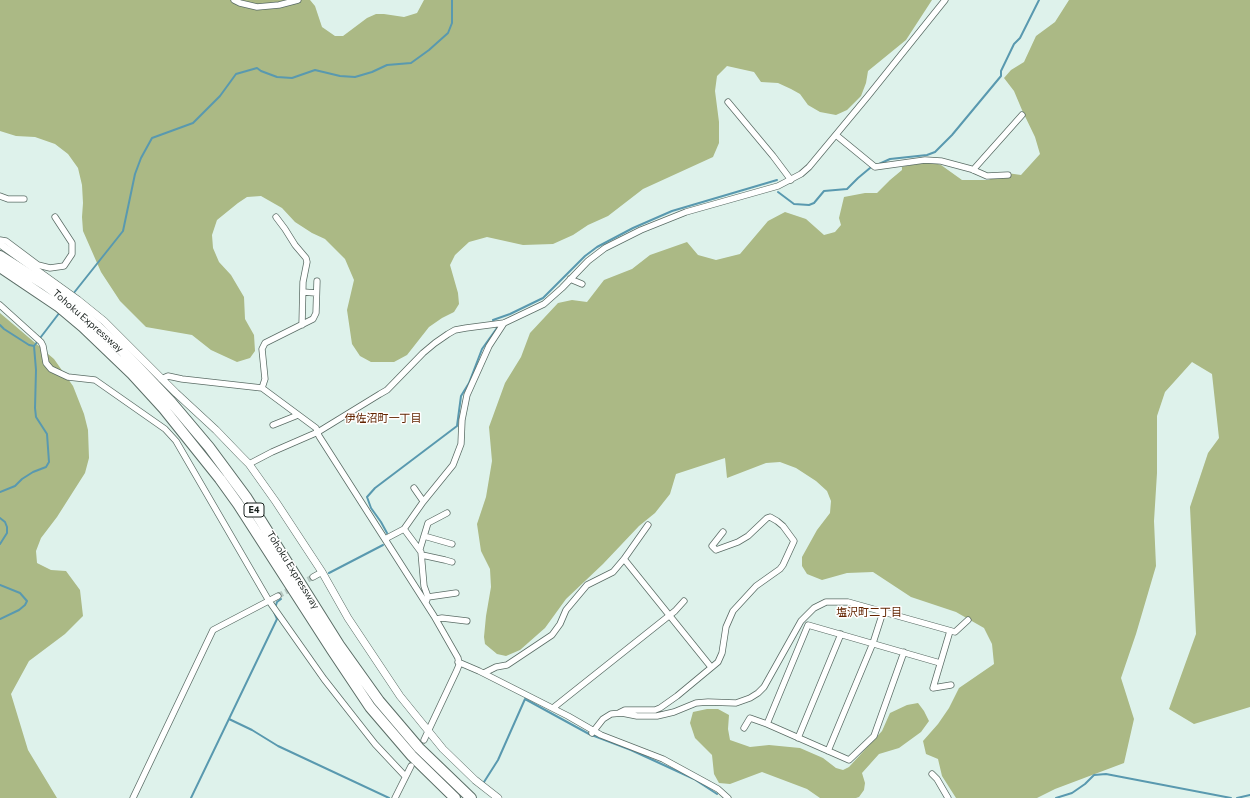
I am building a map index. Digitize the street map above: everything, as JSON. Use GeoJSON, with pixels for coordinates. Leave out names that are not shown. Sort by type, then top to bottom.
{"type":"FeatureCollection","features":[{"type":"Feature","properties":{"kind":"highway","name":"Tohoku Expressway"},"geometry":{"type":"LineString","coordinates":[[0,256],[60,295],[117,345],[171,402],[209,447],[246,498],[339,645],[379,701],[419,748],[471,798]]}},
{"type":"Feature","properties":{"kind":"highway","name":"Tohoku Expressway"},"geometry":{"type":"LineString","coordinates":[[0,267],[58,306],[126,369],[164,409],[229,492],[370,707],[412,756],[455,798]]}},
{"type":"Feature","properties":{"kind":"street"},"geometry":{"type":"LineString","coordinates":[[234,0],[240,3],[258,6],[279,5],[298,0]]}},
{"type":"Feature","properties":{"kind":"street"},"geometry":{"type":"LineString","coordinates":[[249,464],[272,452],[318,432],[387,390],[435,342],[455,330],[504,323],[544,304],[552,298],[598,252],[642,230],[686,212],[778,186],[791,180],[809,167],[945,0]]}},
{"type":"Feature","properties":{"kind":"street"},"geometry":{"type":"LineString","coordinates":[[728,102],[791,180]]}},
{"type":"Feature","properties":{"kind":"street"},"geometry":{"type":"LineString","coordinates":[[973,170],[1022,115]]}},
{"type":"Feature","properties":{"kind":"street"},"geometry":{"type":"LineString","coordinates":[[836,135],[875,167],[925,160],[941,161],[973,170],[987,176],[1008,175]]}},
{"type":"Feature","properties":{"kind":"street"},"geometry":{"type":"LineString","coordinates":[[0,196],[8,200],[24,199]]}},
{"type":"Feature","properties":{"kind":"street"},"geometry":{"type":"LineString","coordinates":[[0,240],[6,241],[38,265],[50,268],[64,266],[72,254],[72,243],[54,217]]}},
{"type":"Feature","properties":{"kind":"street"},"geometry":{"type":"LineString","coordinates":[[276,217],[295,246],[306,258],[307,262],[303,282],[302,325]]}},
{"type":"Feature","properties":{"kind":"street"},"geometry":{"type":"LineString","coordinates":[[0,244],[78,300],[104,321],[161,379],[216,430],[249,464],[322,572],[348,618],[380,668],[404,701],[443,749],[474,780],[498,798]]}},
{"type":"Feature","properties":{"kind":"street"},"geometry":{"type":"LineString","coordinates":[[570,279],[582,284]]}},
{"type":"Feature","properties":{"kind":"street"},"geometry":{"type":"LineString","coordinates":[[262,388],[265,379],[262,349],[265,343],[313,319],[316,313],[317,281]]}},
{"type":"Feature","properties":{"kind":"street"},"geometry":{"type":"LineString","coordinates":[[303,292],[316,293]]}},
{"type":"Feature","properties":{"kind":"street"},"geometry":{"type":"LineString","coordinates":[[0,305],[41,342],[46,363],[52,369],[68,377],[96,380],[165,429],[176,441],[275,610],[324,679],[375,744],[405,776]]}},
{"type":"Feature","properties":{"kind":"street"},"geometry":{"type":"LineString","coordinates":[[385,539],[404,529],[423,501],[453,465],[461,444],[462,420],[467,395],[489,346],[504,323]]}},
{"type":"Feature","properties":{"kind":"street"},"geometry":{"type":"LineString","coordinates":[[161,379],[168,376],[182,379],[262,388],[316,428],[385,539],[427,600],[454,650],[458,662],[457,670],[424,740]]}},
{"type":"Feature","properties":{"kind":"street"},"geometry":{"type":"LineString","coordinates":[[273,425],[298,415]]}},
{"type":"Feature","properties":{"kind":"street"},"geometry":{"type":"LineString","coordinates":[[414,488],[423,501]]}},
{"type":"Feature","properties":{"kind":"street"},"geometry":{"type":"LineString","coordinates":[[427,600],[424,586],[421,552],[424,536],[428,523],[447,513]]}},
{"type":"Feature","properties":{"kind":"street"},"geometry":{"type":"LineString","coordinates":[[616,714],[625,710],[655,710],[660,708],[677,696],[719,660],[722,653],[726,627],[733,611],[756,586],[780,569],[794,542],[783,526],[770,517],[767,518],[748,536],[716,550],[712,546],[723,532]]}},
{"type":"Feature","properties":{"kind":"street"},"geometry":{"type":"LineString","coordinates":[[484,673],[496,667],[507,665],[552,635],[560,624],[566,610],[587,585],[613,572],[648,525]]}},
{"type":"Feature","properties":{"kind":"street"},"geometry":{"type":"LineString","coordinates":[[404,529],[421,552],[452,562]]}},
{"type":"Feature","properties":{"kind":"street"},"geometry":{"type":"LineString","coordinates":[[424,536],[452,544]]}},
{"type":"Feature","properties":{"kind":"street"},"geometry":{"type":"LineString","coordinates":[[624,559],[711,667]]}},
{"type":"Feature","properties":{"kind":"street"},"geometry":{"type":"LineString","coordinates":[[313,577],[322,572]]}},
{"type":"Feature","properties":{"kind":"street"},"geometry":{"type":"LineString","coordinates":[[427,600],[456,593]]}},
{"type":"Feature","properties":{"kind":"street"},"geometry":{"type":"LineString","coordinates":[[133,798],[213,630],[278,596]]}},
{"type":"Feature","properties":{"kind":"street"},"geometry":{"type":"LineString","coordinates":[[553,708],[670,615],[684,601]]}},
{"type":"Feature","properties":{"kind":"street"},"geometry":{"type":"LineString","coordinates":[[593,732],[603,719],[611,714],[657,716],[674,712],[696,703],[736,703],[758,693],[764,687],[801,621],[820,604],[826,602],[848,602],[955,632],[968,620]]}},
{"type":"Feature","properties":{"kind":"street"},"geometry":{"type":"LineString","coordinates":[[828,751],[873,643],[883,612]]}},
{"type":"Feature","properties":{"kind":"street"},"geometry":{"type":"LineString","coordinates":[[436,619],[442,618],[467,621]]}},
{"type":"Feature","properties":{"kind":"street"},"geometry":{"type":"LineString","coordinates":[[767,724],[808,625],[940,663]]}},
{"type":"Feature","properties":{"kind":"street"},"geometry":{"type":"LineString","coordinates":[[950,631],[933,688],[951,685]]}},
{"type":"Feature","properties":{"kind":"street"},"geometry":{"type":"LineString","coordinates":[[798,738],[841,634]]}},
{"type":"Feature","properties":{"kind":"street"},"geometry":{"type":"LineString","coordinates":[[744,728],[750,718],[849,760],[874,736],[904,652]]}},
{"type":"Feature","properties":{"kind":"street"},"geometry":{"type":"LineString","coordinates":[[458,662],[484,673],[553,708],[593,732],[663,759],[718,790],[728,798]]}},
{"type":"Feature","properties":{"kind":"street"},"geometry":{"type":"LineString","coordinates":[[394,798],[411,766]]}},
{"type":"Feature","properties":{"kind":"street"},"geometry":{"type":"LineString","coordinates":[[932,774],[937,779],[948,798]]}},
{"type":"Feature","properties":{"kind":"green space"},"geometry":{"type":"Polygon","coordinates":[[[0,0],[310,0],[315,6],[322,27],[335,36],[343,36],[367,18],[376,14],[404,17],[417,13],[424,0],[932,0],[906,40],[868,71],[866,83],[861,96],[847,110],[836,115],[820,112],[808,105],[800,94],[778,83],[761,82],[754,72],[727,66],[717,76],[715,91],[719,122],[719,143],[713,157],[643,189],[608,216],[553,244],[523,245],[487,237],[469,242],[455,255],[450,265],[458,293],[459,304],[454,312],[429,327],[407,355],[394,362],[371,362],[360,356],[352,344],[347,310],[354,280],[345,259],[325,239],[295,222],[282,208],[261,196],[247,197],[217,220],[212,235],[213,248],[219,262],[231,275],[244,297],[245,319],[254,335],[255,351],[250,358],[237,362],[211,350],[192,335],[146,327],[120,301],[101,272],[83,231],[82,185],[78,168],[68,154],[55,144],[35,137],[16,136],[0,131],[0,0]]]}},
{"type":"Feature","properties":{"kind":"green space"},"geometry":{"type":"Polygon","coordinates":[[[1069,0],[1250,0],[1250,707],[1194,724],[1169,709],[1196,634],[1190,507],[1208,453],[1219,438],[1212,374],[1192,362],[1165,392],[1157,416],[1157,473],[1154,521],[1156,566],[1121,678],[1134,719],[1124,763],[1055,789],[1037,798],[956,798],[942,776],[938,759],[926,754],[923,741],[938,724],[949,708],[959,688],[994,664],[992,644],[984,628],[956,612],[911,597],[873,572],[847,573],[822,580],[807,574],[802,566],[802,557],[817,530],[830,513],[831,501],[827,491],[816,481],[796,468],[780,462],[766,463],[727,478],[725,458],[676,474],[670,494],[655,513],[639,526],[603,564],[566,599],[545,628],[520,650],[506,656],[497,654],[485,644],[484,637],[486,616],[491,587],[490,569],[481,551],[477,524],[486,497],[492,461],[489,427],[505,383],[521,357],[530,333],[558,303],[572,300],[587,302],[604,280],[632,269],[650,255],[687,242],[698,255],[716,260],[740,254],[768,221],[785,212],[806,219],[824,235],[835,232],[841,225],[839,218],[844,197],[865,193],[877,193],[902,170],[902,167],[928,161],[941,165],[962,180],[988,180],[1007,173],[1021,175],[1040,154],[1035,137],[1014,91],[1004,78],[1011,70],[1024,62],[1036,36],[1055,22],[1069,0]]]}},
{"type":"Feature","properties":{"kind":"green space"},"geometry":{"type":"Polygon","coordinates":[[[0,313],[54,359],[73,386],[84,414],[88,430],[89,458],[85,473],[57,517],[41,538],[36,551],[37,563],[51,570],[66,571],[80,590],[83,616],[65,634],[29,661],[11,694],[28,750],[57,798],[0,798],[0,313]]]}},
{"type":"Feature","properties":{"kind":"green space"},"geometry":{"type":"Polygon","coordinates":[[[918,703],[929,721],[921,732],[899,748],[879,754],[862,773],[865,783],[864,790],[859,797],[856,798],[820,798],[807,789],[762,772],[730,784],[719,783],[714,774],[712,755],[695,738],[690,723],[693,712],[707,709],[718,709],[729,715],[728,729],[730,740],[750,747],[769,745],[800,748],[823,758],[836,768],[843,770],[849,767],[882,731],[890,713],[907,705],[918,703]]]}},
{"type":"Feature","properties":{"kind":"waterway"},"geometry":{"type":"LineString","coordinates":[[73,294],[123,231],[135,174],[141,158],[152,138],[193,123],[220,96],[236,74],[257,68],[277,77],[292,78],[315,70],[340,76],[355,77],[372,72],[387,65],[411,63],[429,50],[448,33],[452,23],[452,0]]}},
{"type":"Feature","properties":{"kind":"waterway"},"geometry":{"type":"LineString","coordinates":[[879,164],[890,159],[927,155],[935,152],[952,135],[1001,76],[1001,71],[1014,44],[1020,38],[1039,0]]}},
{"type":"Feature","properties":{"kind":"waterway"},"geometry":{"type":"LineString","coordinates":[[778,192],[794,204],[809,205],[814,203],[824,191],[847,189],[870,168]]}},
{"type":"Feature","properties":{"kind":"waterway"},"geometry":{"type":"LineString","coordinates":[[494,322],[493,320],[510,314],[543,298],[585,256],[597,247],[633,228],[672,211],[777,180]]}},
{"type":"Feature","properties":{"kind":"waterway"},"geometry":{"type":"LineString","coordinates":[[0,492],[15,486],[22,479],[33,472],[46,467],[49,462],[47,434],[36,417],[36,370],[34,346],[60,312]]}},
{"type":"Feature","properties":{"kind":"waterway"},"geometry":{"type":"LineString","coordinates":[[0,325],[29,345],[34,346]]}},
{"type":"Feature","properties":{"kind":"waterway"},"geometry":{"type":"LineString","coordinates":[[387,533],[371,508],[367,497],[375,488],[457,426],[461,396],[469,383],[482,349],[497,328]]}},
{"type":"Feature","properties":{"kind":"waterway"},"geometry":{"type":"LineString","coordinates":[[0,518],[5,522],[7,527],[7,533],[0,544]]}},
{"type":"Feature","properties":{"kind":"waterway"},"geometry":{"type":"LineString","coordinates":[[329,573],[383,545]]}},
{"type":"Feature","properties":{"kind":"waterway"},"geometry":{"type":"LineString","coordinates":[[0,585],[20,593],[27,601],[19,610],[0,619]]}},
{"type":"Feature","properties":{"kind":"waterway"},"geometry":{"type":"LineString","coordinates":[[275,608],[277,602],[281,599]]}},
{"type":"Feature","properties":{"kind":"waterway"},"geometry":{"type":"LineString","coordinates":[[191,798],[277,619],[274,612]]}},
{"type":"Feature","properties":{"kind":"waterway"},"geometry":{"type":"LineString","coordinates":[[484,782],[498,760],[525,699],[589,734],[631,750],[694,779],[717,794]]}},
{"type":"Feature","properties":{"kind":"waterway"},"geometry":{"type":"LineString","coordinates":[[229,719],[252,730],[278,746],[389,798]]}},
{"type":"Feature","properties":{"kind":"waterway"},"geometry":{"type":"LineString","coordinates":[[1056,798],[1072,793],[1085,784],[1094,775],[1106,774],[1231,798]]}},
{"type":"Feature","properties":{"kind":"waterway"},"geometry":{"type":"LineString","coordinates":[[1237,798],[1250,795]]}},
{"type":"Feature","properties":{"kind":"tunnel"},"geometry":{"type":"LineString","coordinates":[[278,596],[313,577]]}},
{"type":"Feature","properties":{"kind":"district","name":"伊佐沼町一丁目"},"geometry":{"type":"Point","coordinates":[383,418]}},
{"type":"Feature","properties":{"kind":"district","name":"塩沢町二丁目"},"geometry":{"type":"Point","coordinates":[869,612]}}]}
